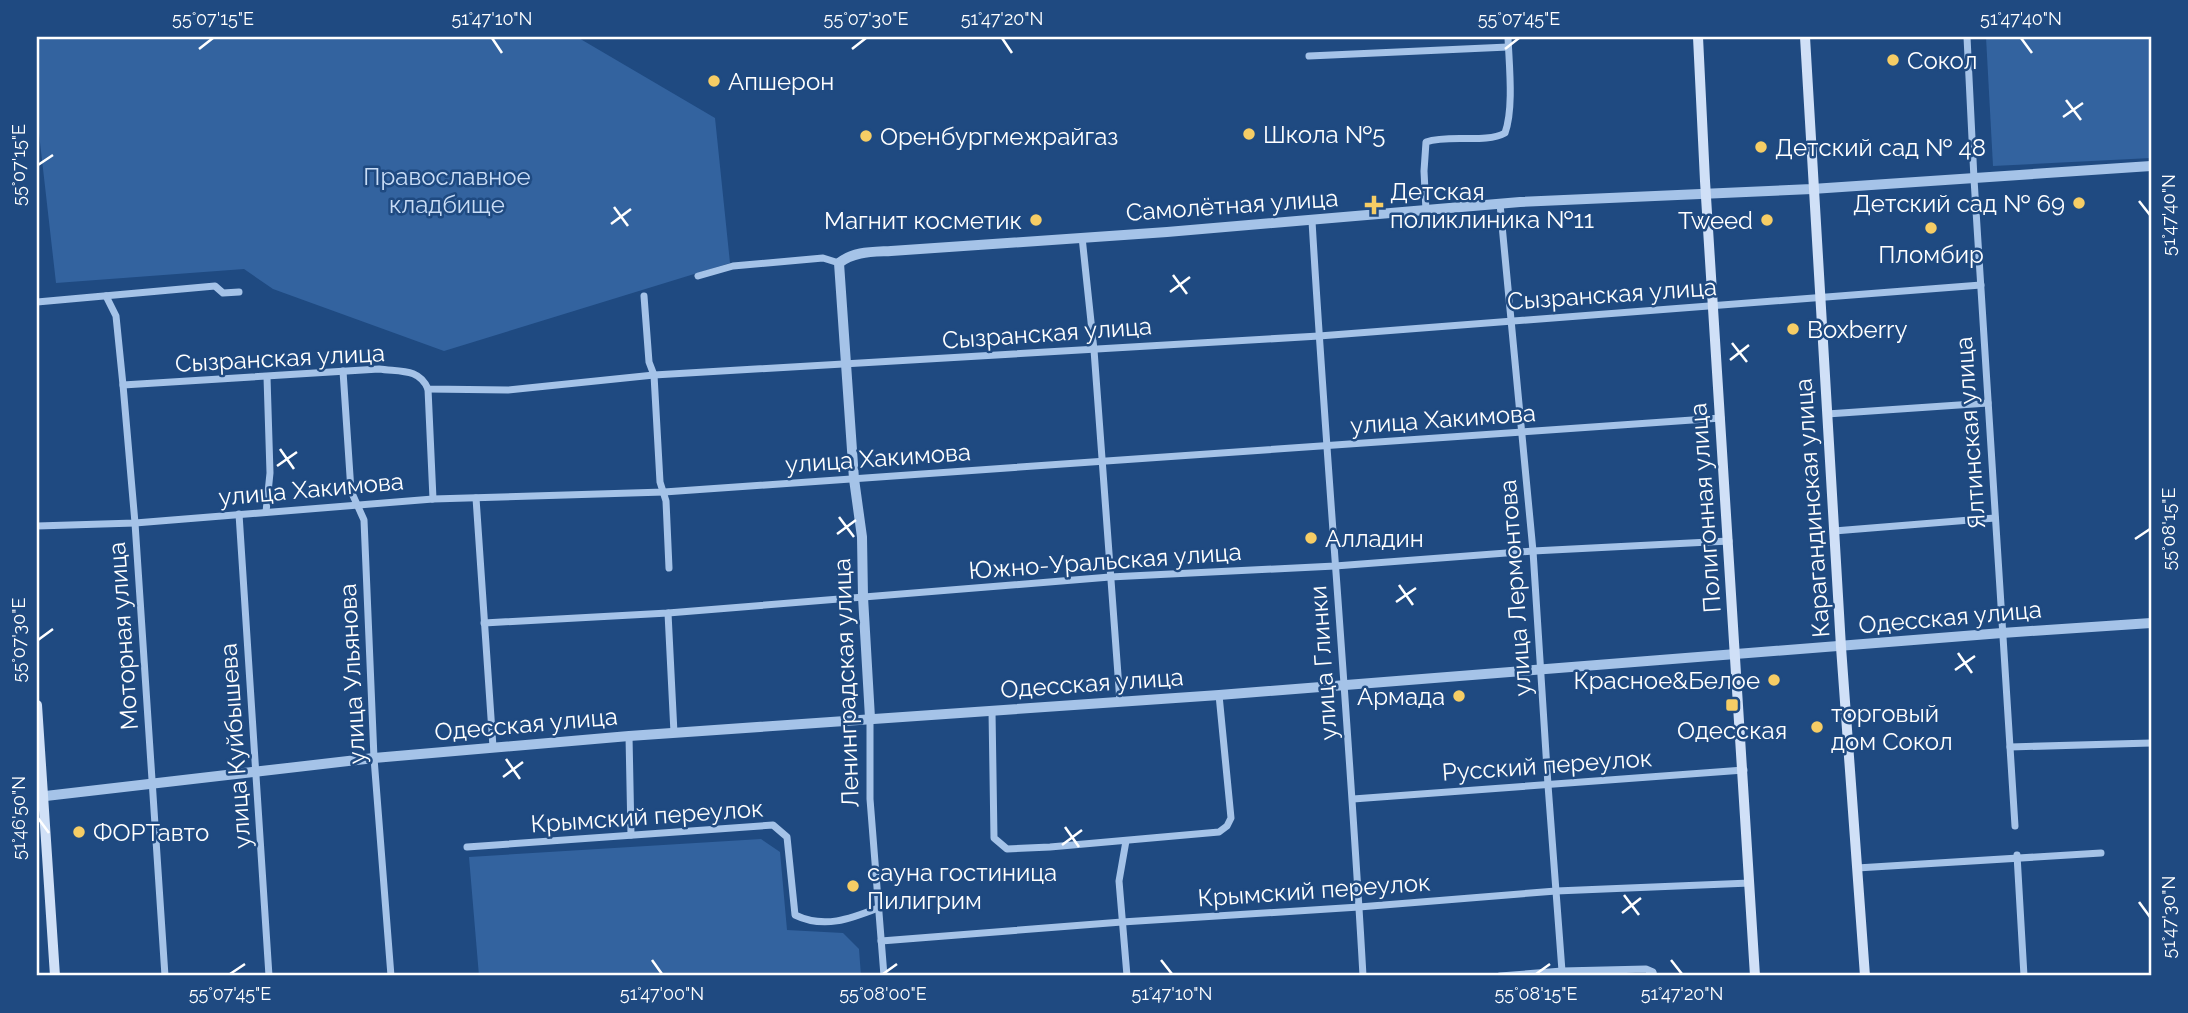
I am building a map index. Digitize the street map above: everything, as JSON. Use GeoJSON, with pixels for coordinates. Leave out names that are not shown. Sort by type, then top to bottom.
{"type":"FeatureCollection","features":[{"type":"Feature","properties":{"kind":"main road","name":"Полигонная улица"},"geometry":{"type":"LineString","coordinates":[[1698,37],[1755,976]]}},
{"type":"Feature","properties":{"kind":"main road","name":"Карагандинская улица"},"geometry":{"type":"LineString","coordinates":[[1805,37],[1841,647],[1865,976]]}},
{"type":"Feature","properties":{"kind":"main road"},"geometry":{"type":"LineString","coordinates":[[37,705],[40,796],[55,976]]}},
{"type":"Feature","properties":{"kind":"street"},"geometry":{"type":"LineString","coordinates":[[1426,211],[1423,172],[1426,142],[1438,138],[1491,137],[1504,133],[1508,124],[1507,37]]}},
{"type":"Feature","properties":{"kind":"street","name":"Ялтинская улица"},"geometry":{"type":"LineString","coordinates":[[1968,37],[1980,285],[2015,826]]}},
{"type":"Feature","properties":{"kind":"street"},"geometry":{"type":"LineString","coordinates":[[1309,56],[1508,47]]}},
{"type":"Feature","properties":{"kind":"street","name":"Самолётная улица"},"geometry":{"type":"LineString","coordinates":[[698,276],[733,266],[823,258],[839,263],[856,254],[1312,221],[1500,204],[1812,189],[2151,166]]}},
{"type":"Feature","properties":{"kind":"street","name":"улица Лермонтова"},"geometry":{"type":"LineString","coordinates":[[1500,204],[1533,551],[1562,971]]}},
{"type":"Feature","properties":{"kind":"street","name":"улица Глинки"},"geometry":{"type":"LineString","coordinates":[[1312,221],[1363,976]]}},
{"type":"Feature","properties":{"kind":"street"},"geometry":{"type":"LineString","coordinates":[[1082,237],[1094,350],[1120,702]]}},
{"type":"Feature","properties":{"kind":"street","name":"Ленинградская улица"},"geometry":{"type":"LineString","coordinates":[[839,263],[854,479],[862,537],[870,718],[870,789],[884,976]]}},
{"type":"Feature","properties":{"kind":"street","name":"Сызранская улица"},"geometry":{"type":"LineString","coordinates":[[123,385],[379,369],[413,373],[424,379],[428,389],[508,390],[653,375],[1319,336],[1980,285]]}},
{"type":"Feature","properties":{"kind":"street"},"geometry":{"type":"LineString","coordinates":[[37,302],[215,286],[223,293],[239,292]]}},
{"type":"Feature","properties":{"kind":"street","name":"Моторная улица"},"geometry":{"type":"LineString","coordinates":[[106,296],[116,316],[135,523],[165,976]]}},
{"type":"Feature","properties":{"kind":"street"},"geometry":{"type":"LineString","coordinates":[[644,296],[649,362],[653,375],[660,482],[666,501],[669,568]]}},
{"type":"Feature","properties":{"kind":"street","name":"улица Ульянова"},"geometry":{"type":"LineString","coordinates":[[343,371],[351,491],[363,520],[374,758],[391,976]]}},
{"type":"Feature","properties":{"kind":"street"},"geometry":{"type":"LineString","coordinates":[[266,512],[270,474],[267,377]]}},
{"type":"Feature","properties":{"kind":"street"},"geometry":{"type":"LineString","coordinates":[[428,389],[433,499]]}},
{"type":"Feature","properties":{"kind":"street"},"geometry":{"type":"LineString","coordinates":[[1827,414],[1988,403]]}},
{"type":"Feature","properties":{"kind":"street","name":"улица Хакимова"},"geometry":{"type":"LineString","coordinates":[[37,526],[135,523],[433,499],[664,492],[1721,418]]}},
{"type":"Feature","properties":{"kind":"street"},"geometry":{"type":"LineString","coordinates":[[476,498],[494,747]]}},
{"type":"Feature","properties":{"kind":"street","name":"улица Куйбышева"},"geometry":{"type":"LineString","coordinates":[[240,514],[269,976]]}},
{"type":"Feature","properties":{"kind":"street"},"geometry":{"type":"LineString","coordinates":[[1834,531],[1995,518]]}},
{"type":"Feature","properties":{"kind":"street","name":"Южно-Уральская улица"},"geometry":{"type":"LineString","coordinates":[[484,623],[668,613],[1110,578],[1729,541]]}},
{"type":"Feature","properties":{"kind":"street"},"geometry":{"type":"LineString","coordinates":[[668,613],[674,733]]}},
{"type":"Feature","properties":{"kind":"street","name":"Одесская улица"},"geometry":{"type":"LineString","coordinates":[[40,796],[494,747],[1219,695],[2151,623]]}},
{"type":"Feature","properties":{"kind":"street"},"geometry":{"type":"LineString","coordinates":[[992,711],[994,838],[1000,844],[1013,849],[1219,832],[1227,826],[1231,818],[1219,695]]}},
{"type":"Feature","properties":{"kind":"street"},"geometry":{"type":"LineString","coordinates":[[629,736],[631,835]]}},
{"type":"Feature","properties":{"kind":"street"},"geometry":{"type":"LineString","coordinates":[[2010,747],[2151,743]]}},
{"type":"Feature","properties":{"kind":"street","name":"Русский переулок"},"geometry":{"type":"LineString","coordinates":[[1353,799],[1744,770]]}},
{"type":"Feature","properties":{"kind":"street","name":"Крымский переулок"},"geometry":{"type":"LineString","coordinates":[[467,847],[773,825],[787,837],[795,915],[808,921],[824,923],[878,908]]}},
{"type":"Feature","properties":{"kind":"street"},"geometry":{"type":"LineString","coordinates":[[1126,841],[1119,881],[1127,976]]}},
{"type":"Feature","properties":{"kind":"street"},"geometry":{"type":"LineString","coordinates":[[1857,868],[2017,855],[2101,853]]}},
{"type":"Feature","properties":{"kind":"street"},"geometry":{"type":"LineString","coordinates":[[2017,855],[2024,976]]}},
{"type":"Feature","properties":{"kind":"street","name":"Крымский переулок"},"geometry":{"type":"LineString","coordinates":[[881,941],[1556,891],[1750,883]]}},
{"type":"Feature","properties":{"kind":"street"},"geometry":{"type":"LineString","coordinates":[[1500,976],[1646,969],[1653,972],[1654,976]]}},
{"type":"Feature","properties":{"kind":"green space","name":"Православное кладбище"},"geometry":{"type":"Polygon","coordinates":[[[37,37],[577,37],[715,118],[730,263],[444,351],[273,289],[244,269],[56,283],[37,116],[37,37]]]}},
{"type":"Feature","properties":{"kind":"green space"},"geometry":{"type":"Polygon","coordinates":[[[1986,37],[2151,37],[2151,158],[1993,166],[1986,37]]]}},
{"type":"Feature","properties":{"kind":"green space"},"geometry":{"type":"Polygon","coordinates":[[[761,839],[780,852],[787,930],[843,933],[859,949],[861,976],[479,976],[469,857],[761,839]]]}},
{"type":"Feature","properties":{"kind":"place","name":"Сокол"},"geometry":{"type":"Point","coordinates":[1893,60]}},
{"type":"Feature","properties":{"kind":"place","name":"Апшерон"},"geometry":{"type":"Point","coordinates":[714,81]}},
{"type":"Feature","properties":{"kind":"place","name":"Школа №5"},"geometry":{"type":"Point","coordinates":[1249,134]}},
{"type":"Feature","properties":{"kind":"place","name":"Оренбургмежрайгаз"},"geometry":{"type":"Point","coordinates":[866,136]}},
{"type":"Feature","properties":{"kind":"place","name":"Детский сад № 48"},"geometry":{"type":"Point","coordinates":[1761,147]}},
{"type":"Feature","properties":{"kind":"place","name":"Детский сад № 69"},"geometry":{"type":"Point","coordinates":[2079,203]}},
{"type":"Feature","properties":{"kind":"place","name":"Детская поликлиника №11"},"geometry":{"type":"Point","coordinates":[1374,205]}},
{"type":"Feature","properties":{"kind":"place","name":"Магнит косметик"},"geometry":{"type":"Point","coordinates":[1036,220]}},
{"type":"Feature","properties":{"kind":"place","name":"Tweed"},"geometry":{"type":"Point","coordinates":[1767,220]}},
{"type":"Feature","properties":{"kind":"place","name":"Пломбир"},"geometry":{"type":"Point","coordinates":[1931,228]}},
{"type":"Feature","properties":{"kind":"place","name":"Boxberry"},"geometry":{"type":"Point","coordinates":[1793,329]}},
{"type":"Feature","properties":{"kind":"place","name":"Алладин"},"geometry":{"type":"Point","coordinates":[1311,538]}},
{"type":"Feature","properties":{"kind":"place","name":"Красное&Белое"},"geometry":{"type":"Point","coordinates":[1774,680]}},
{"type":"Feature","properties":{"kind":"place","name":"Армада"},"geometry":{"type":"Point","coordinates":[1459,696]}},
{"type":"Feature","properties":{"kind":"place","name":"Одесская"},"geometry":{"type":"Point","coordinates":[1732,705]}},
{"type":"Feature","properties":{"kind":"place","name":"торговый дом Сокол"},"geometry":{"type":"Point","coordinates":[1817,727]}},
{"type":"Feature","properties":{"kind":"place","name":"ФОРТавто"},"geometry":{"type":"Point","coordinates":[79,832]}},
{"type":"Feature","properties":{"kind":"place","name":"сауна гостиница Пилигрим"},"geometry":{"type":"Point","coordinates":[853,886]}}]}
